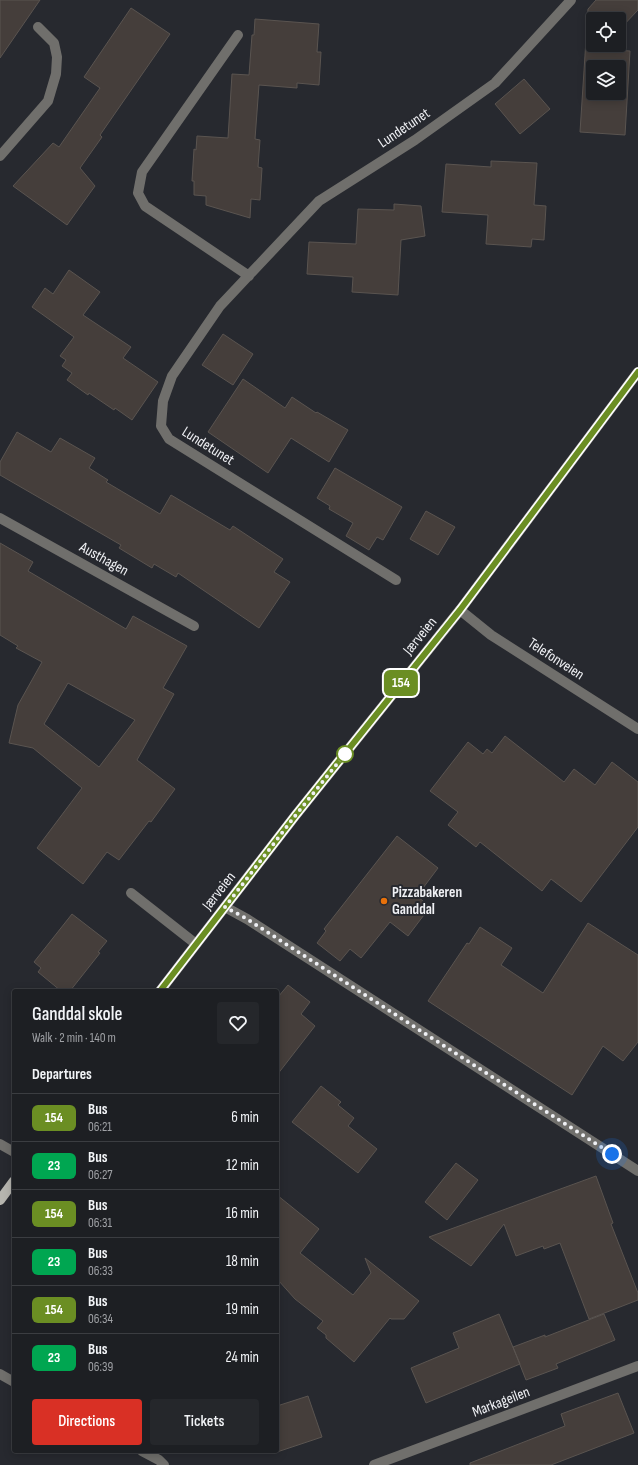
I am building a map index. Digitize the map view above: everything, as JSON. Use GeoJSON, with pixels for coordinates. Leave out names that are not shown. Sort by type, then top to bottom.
{"type":"FeatureCollection","features":[{"type":"Feature","properties":{"kind":"main road","name":"Jærveien"},"geometry":{"type":"LineString","coordinates":[[162,989],[295,816],[460,610],[638,372]]}},
{"type":"Feature","properties":{"kind":"main road"},"geometry":{"type":"LineString","coordinates":[[0,1200],[12,1185]]}},
{"type":"Feature","properties":{"kind":"street","name":"Lundetunet"},"geometry":{"type":"LineString","coordinates":[[396,580],[169,439],[161,426],[163,401],[172,376],[220,306],[319,202],[415,140],[495,83],[571,0]]}},
{"type":"Feature","properties":{"kind":"street"},"geometry":{"type":"LineString","coordinates":[[0,156],[48,101],[56,74],[57,57],[54,43],[38,27]]}},
{"type":"Feature","properties":{"kind":"street"},"geometry":{"type":"LineString","coordinates":[[238,35],[142,172],[138,193],[145,206],[249,276]]}},
{"type":"Feature","properties":{"kind":"street","name":"Austhagen"},"geometry":{"type":"LineString","coordinates":[[0,518],[194,626]]}},
{"type":"Feature","properties":{"kind":"street","name":"Telefonveien"},"geometry":{"type":"LineString","coordinates":[[460,610],[491,635],[638,729]]}},
{"type":"Feature","properties":{"kind":"street"},"geometry":{"type":"LineString","coordinates":[[131,893],[196,944]]}},
{"type":"Feature","properties":{"kind":"street"},"geometry":{"type":"LineString","coordinates":[[225,907],[638,1171]]}},
{"type":"Feature","properties":{"kind":"street"},"geometry":{"type":"LineString","coordinates":[[0,1144],[12,1151]]}},
{"type":"Feature","properties":{"kind":"street","name":"Markageilen"},"geometry":{"type":"LineString","coordinates":[[374,1465],[638,1366]]}},
{"type":"Feature","properties":{"kind":"street"},"geometry":{"type":"LineString","coordinates":[[0,1374],[12,1381]]}},
{"type":"Feature","properties":{"kind":"street"},"geometry":{"type":"LineString","coordinates":[[146,1453],[159,1460],[164,1465]]}},
{"type":"Feature","properties":{"kind":"building"},"geometry":{"type":"Polygon","coordinates":[[[0,0],[40,0],[0,58],[0,0]]]}},
{"type":"Feature","properties":{"kind":"building"},"geometry":{"type":"Polygon","coordinates":[[[596,0],[638,0],[638,10],[626,23],[626,12],[588,12],[588,9],[596,0]]]}},
{"type":"Feature","properties":{"kind":"building"},"geometry":{"type":"Polygon","coordinates":[[[131,8],[170,34],[100,135],[102,137],[80,168],[95,186],[67,225],[13,186],[53,143],[59,147],[100,88],[84,77],[131,8]]]}},
{"type":"Feature","properties":{"kind":"building"},"geometry":{"type":"Polygon","coordinates":[[[255,19],[319,24],[317,52],[321,52],[319,85],[297,83],[297,88],[259,85],[255,139],[260,140],[258,167],[262,168],[260,200],[251,199],[250,218],[206,205],[206,196],[194,195],[194,181],[192,181],[194,149],[196,150],[197,136],[228,138],[232,74],[249,75],[252,35],[254,35],[255,19]]]}},
{"type":"Feature","properties":{"kind":"building"},"geometry":{"type":"Polygon","coordinates":[[[586,40],[586,52],[630,51],[625,135],[580,132],[586,40]]]}},
{"type":"Feature","properties":{"kind":"building"},"geometry":{"type":"Polygon","coordinates":[[[524,79],[550,109],[520,134],[495,104],[524,79]]]}},
{"type":"Feature","properties":{"kind":"building"},"geometry":{"type":"Polygon","coordinates":[[[491,161],[537,163],[534,205],[546,206],[544,240],[532,239],[531,247],[486,244],[488,215],[442,212],[446,164],[491,167],[491,161]]]}},
{"type":"Feature","properties":{"kind":"building"},"geometry":{"type":"Polygon","coordinates":[[[394,204],[421,206],[425,236],[401,240],[398,295],[352,292],[353,277],[307,274],[309,242],[356,244],[358,209],[394,210],[394,204]]]}},
{"type":"Feature","properties":{"kind":"building"},"geometry":{"type":"Polygon","coordinates":[[[69,270],[100,292],[83,315],[131,347],[123,358],[158,382],[132,420],[89,393],[88,395],[67,380],[72,373],[62,366],[66,360],[60,356],[74,337],[32,307],[45,288],[53,294],[69,270]]]}},
{"type":"Feature","properties":{"kind":"building"},"geometry":{"type":"Polygon","coordinates":[[[223,334],[253,354],[233,385],[202,365],[223,334]]]}},
{"type":"Feature","properties":{"kind":"building"},"geometry":{"type":"Polygon","coordinates":[[[243,379],[285,408],[292,397],[316,413],[317,412],[348,430],[329,462],[291,438],[268,473],[208,432],[243,379]]]}},
{"type":"Feature","properties":{"kind":"building"},"geometry":{"type":"Polygon","coordinates":[[[17,432],[51,452],[60,438],[95,458],[89,468],[108,480],[106,482],[160,514],[171,495],[230,530],[233,526],[283,559],[274,572],[290,582],[259,628],[178,573],[176,577],[154,564],[152,568],[119,548],[121,545],[0,475],[0,462],[17,432]]]}},
{"type":"Feature","properties":{"kind":"building"},"geometry":{"type":"Polygon","coordinates":[[[335,468],[402,507],[383,540],[377,537],[369,550],[346,536],[353,523],[329,509],[330,506],[317,498],[335,468]]]}},
{"type":"Feature","properties":{"kind":"building"},"geometry":{"type":"Polygon","coordinates":[[[426,511],[455,527],[438,555],[410,539],[426,511]]]}},
{"type":"Feature","properties":{"kind":"building"},"geometry":{"type":"Polygon","coordinates":[[[0,543],[33,562],[28,571],[126,629],[133,616],[187,646],[163,688],[174,694],[137,760],[175,789],[151,822],[149,821],[119,860],[107,852],[83,884],[37,848],[82,788],[33,748],[9,743],[18,705],[42,662],[16,648],[18,646],[0,635],[0,543]],[[68,683],[44,724],[99,767],[135,720],[68,683]]]}},
{"type":"Feature","properties":{"kind":"building"},"geometry":{"type":"Polygon","coordinates":[[[505,736],[564,782],[574,769],[595,785],[612,762],[638,782],[638,827],[581,902],[551,879],[542,891],[480,842],[476,847],[448,825],[458,812],[430,791],[468,742],[483,754],[487,749],[492,753],[505,736]]]}},
{"type":"Feature","properties":{"kind":"building","name":"Pizzabakeren Ganddal"},"geometry":{"type":"Polygon","coordinates":[[[397,836],[438,868],[417,896],[430,907],[408,936],[390,922],[361,958],[350,949],[340,961],[317,943],[326,931],[324,929],[397,836]]]}},
{"type":"Feature","properties":{"kind":"building"},"geometry":{"type":"Polygon","coordinates":[[[72,914],[107,941],[98,952],[100,953],[72,989],[59,989],[38,972],[41,968],[34,962],[72,914]]]}},
{"type":"Feature","properties":{"kind":"building"},"geometry":{"type":"Polygon","coordinates":[[[588,923],[638,955],[638,1042],[623,1061],[603,1046],[572,1095],[428,1001],[467,943],[469,944],[480,927],[512,948],[501,965],[543,993],[588,923]]]}},
{"type":"Feature","properties":{"kind":"building"},"geometry":{"type":"Polygon","coordinates":[[[288,985],[310,1002],[301,1014],[315,1026],[279,1072],[279,996],[288,985]]]}},
{"type":"Feature","properties":{"kind":"building"},"geometry":{"type":"Polygon","coordinates":[[[321,1086],[341,1102],[338,1105],[354,1118],[348,1126],[377,1149],[358,1173],[292,1122],[321,1086]]]}},
{"type":"Feature","properties":{"kind":"building"},"geometry":{"type":"Polygon","coordinates":[[[456,1163],[478,1180],[447,1220],[425,1202],[456,1163]]]}},
{"type":"Feature","properties":{"kind":"building"},"geometry":{"type":"Polygon","coordinates":[[[596,1176],[613,1223],[611,1224],[638,1293],[638,1300],[589,1319],[560,1243],[544,1249],[543,1246],[516,1256],[504,1224],[471,1266],[429,1237],[596,1176]]]}},
{"type":"Feature","properties":{"kind":"building"},"geometry":{"type":"Polygon","coordinates":[[[279,1197],[319,1229],[300,1253],[353,1295],[371,1273],[365,1258],[419,1301],[404,1319],[390,1318],[354,1362],[326,1338],[326,1335],[317,1328],[323,1321],[295,1299],[279,1281],[279,1197]]]}},
{"type":"Feature","properties":{"kind":"building"},"geometry":{"type":"Polygon","coordinates":[[[499,1314],[520,1364],[426,1403],[411,1368],[459,1348],[453,1333],[499,1314]]]}},
{"type":"Feature","properties":{"kind":"building"},"geometry":{"type":"Polygon","coordinates":[[[604,1314],[615,1340],[556,1364],[558,1368],[526,1380],[513,1347],[545,1335],[545,1337],[604,1314]]]}},
{"type":"Feature","properties":{"kind":"building"},"geometry":{"type":"Polygon","coordinates":[[[618,1393],[634,1433],[551,1465],[470,1465],[470,1463],[565,1426],[561,1414],[618,1393]]]}},
{"type":"Feature","properties":{"kind":"building"},"geometry":{"type":"Polygon","coordinates":[[[308,1396],[322,1437],[279,1451],[279,1405],[308,1396]]]}},
{"type":"Feature","properties":{"kind":"bus line","name":"154"},"geometry":{"type":"LineString","coordinates":[[162,989],[295,816],[460,610],[638,372]]}},
{"type":"Feature","properties":{"kind":"place","name":"Pizzabakeren Ganddal"},"geometry":{"type":"Point","coordinates":[384,901]}},
{"type":"Feature","properties":{"kind":"route"},"geometry":{"type":"LineString","coordinates":[[345,754],[225,907],[247,919],[612,1154]]}}]}
